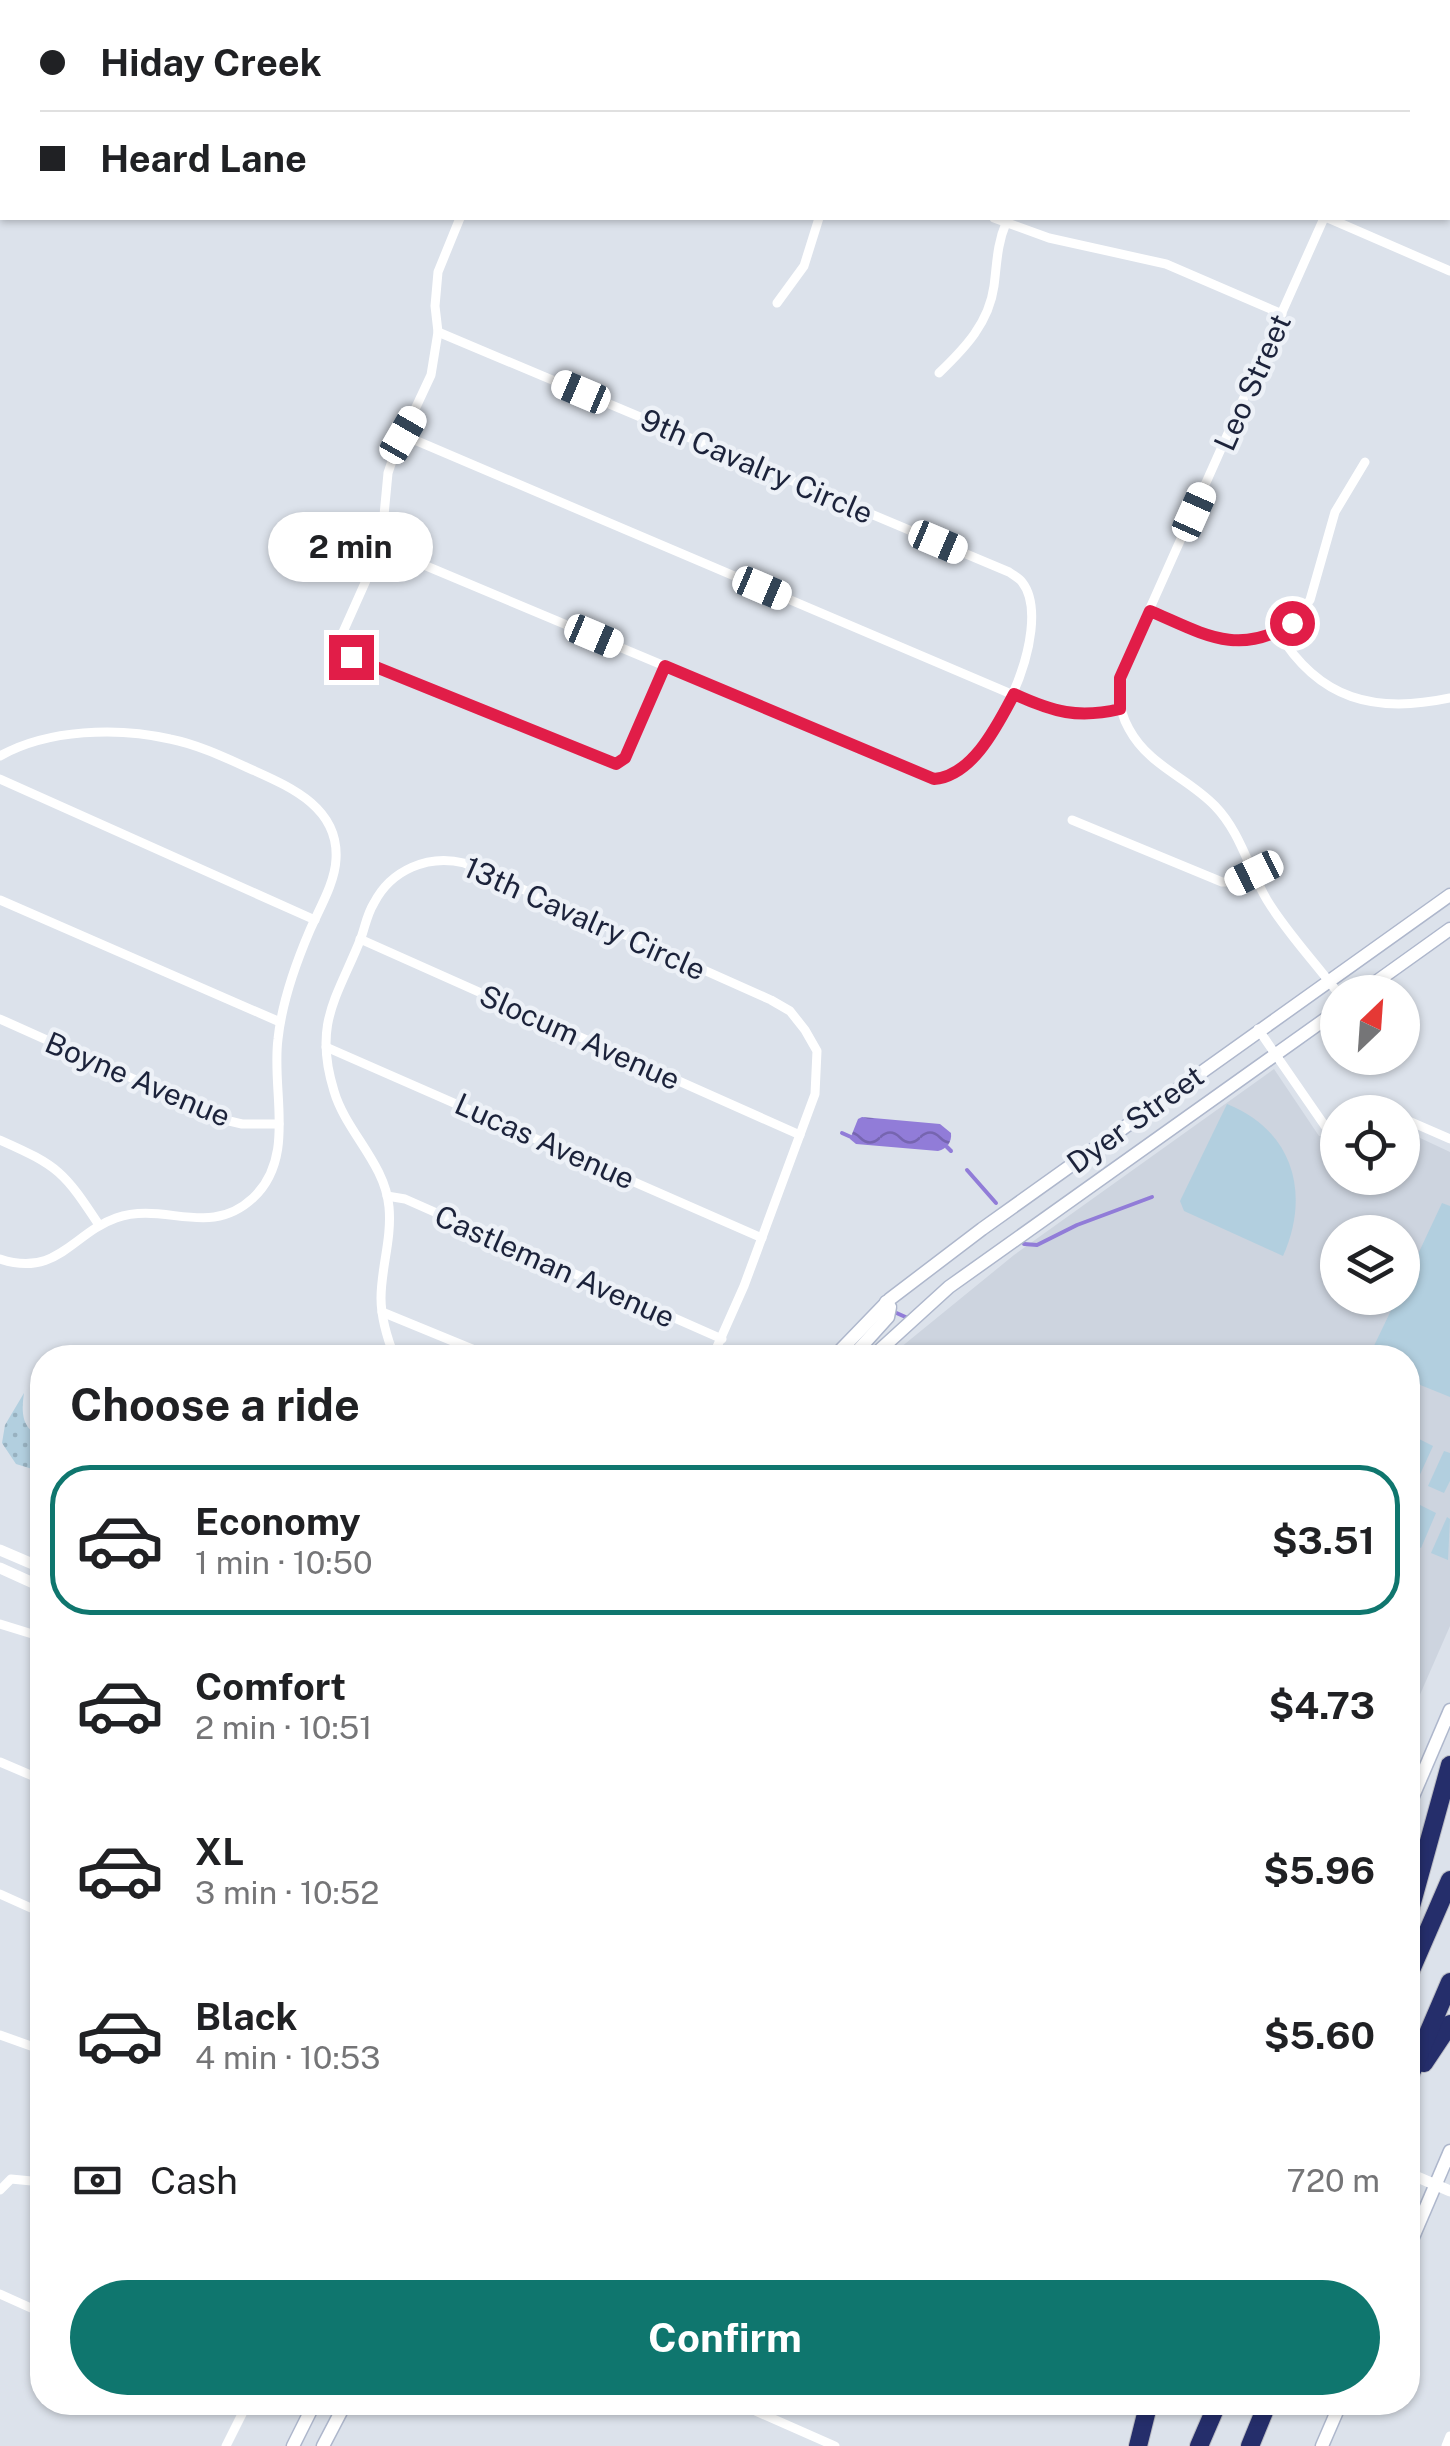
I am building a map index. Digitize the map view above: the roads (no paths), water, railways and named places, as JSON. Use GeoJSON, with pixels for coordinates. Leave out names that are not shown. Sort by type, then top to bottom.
{"type":"FeatureCollection","features":[{"type":"Feature","properties":{"kind":"highway"},"geometry":{"type":"LineString","coordinates":[[1420,1874],[1450,1766]]}},
{"type":"Feature","properties":{"kind":"highway"},"geometry":{"type":"LineString","coordinates":[[1420,1949],[1450,1880]]}},
{"type":"Feature","properties":{"kind":"highway"},"geometry":{"type":"LineString","coordinates":[[1420,2052],[1450,1982]]}},
{"type":"Feature","properties":{"kind":"highway"},"geometry":{"type":"LineString","coordinates":[[1420,2070],[1450,2024]]}},
{"type":"Feature","properties":{"kind":"highway"},"geometry":{"type":"LineString","coordinates":[[1138,2446],[1145,2415]]}},
{"type":"Feature","properties":{"kind":"highway"},"geometry":{"type":"LineString","coordinates":[[1199,2446],[1212,2415]]}},
{"type":"Feature","properties":{"kind":"highway"},"geometry":{"type":"LineString","coordinates":[[1250,2446],[1263,2415]]}},
{"type":"Feature","properties":{"kind":"main road","name":"Dyer Street"},"geometry":{"type":"LineString","coordinates":[[1348,975],[1450,895]]}},
{"type":"Feature","properties":{"kind":"main road"},"geometry":{"type":"LineString","coordinates":[[1386,975],[1450,929]]}},
{"type":"Feature","properties":{"kind":"main road","name":"Dyer Street"},"geometry":{"type":"LineString","coordinates":[[845,1345],[886,1302],[982,1229],[1258,1029],[1320,994]]}},
{"type":"Feature","properties":{"kind":"main road","name":"Dyer Street"},"geometry":{"type":"LineString","coordinates":[[885,1345],[949,1287],[1320,1022]]}},
{"type":"Feature","properties":{"kind":"main road"},"geometry":{"type":"LineString","coordinates":[[1158,1104],[1175,1125]]}},
{"type":"Feature","properties":{"kind":"main road"},"geometry":{"type":"LineString","coordinates":[[863,1345],[888,1318],[890,1307],[886,1302]]}},
{"type":"Feature","properties":{"kind":"main road"},"geometry":{"type":"LineString","coordinates":[[1420,1780],[1450,1710]]}},
{"type":"Feature","properties":{"kind":"main road"},"geometry":{"type":"LineString","coordinates":[[1420,2221],[1450,2151]]}},
{"type":"Feature","properties":{"kind":"main road"},"geometry":{"type":"LineString","coordinates":[[292,2446],[308,2415]]}},
{"type":"Feature","properties":{"kind":"main road"},"geometry":{"type":"LineString","coordinates":[[323,2446],[339,2415]]}},
{"type":"Feature","properties":{"kind":"main road"},"geometry":{"type":"LineString","coordinates":[[1128,2446],[1142,2415]]}},
{"type":"Feature","properties":{"kind":"main road"},"geometry":{"type":"LineString","coordinates":[[1322,2446],[1335,2415]]}},
{"type":"Feature","properties":{"kind":"street"},"geometry":{"type":"LineString","coordinates":[[381,546],[665,666],[625,758],[616,764],[351,657],[341,646],[343,632],[381,546],[388,472],[431,376],[438,332],[438,272],[459,220]]}},
{"type":"Feature","properties":{"kind":"street"},"geometry":{"type":"LineString","coordinates":[[777,302],[804,266],[818,220]]}},
{"type":"Feature","properties":{"kind":"street"},"geometry":{"type":"LineString","coordinates":[[999,220],[1050,238],[1166,264],[1282,314]]}},
{"type":"Feature","properties":{"kind":"street","name":"Leo Street"},"geometry":{"type":"LineString","coordinates":[[1120,709],[1120,678],[1325,220]]}},
{"type":"Feature","properties":{"kind":"street"},"geometry":{"type":"LineString","coordinates":[[1331,220],[1450,270]]}},
{"type":"Feature","properties":{"kind":"street"},"geometry":{"type":"LineString","coordinates":[[940,373],[962,352],[983,322],[994,286],[999,239],[1006,223]]}},
{"type":"Feature","properties":{"kind":"street","name":"9th Cavalry Circle"},"geometry":{"type":"LineString","coordinates":[[438,332],[1009,572],[1022,582],[1029,600],[1027,650],[1014,694],[995,729],[973,755],[952,775],[934,779],[665,666]]}},
{"type":"Feature","properties":{"kind":"street"},"geometry":{"type":"LineString","coordinates":[[403,435],[1061,714],[1120,709],[1137,742],[1154,761],[1214,806],[1244,846],[1267,900],[1324,975]]}},
{"type":"Feature","properties":{"kind":"street"},"geometry":{"type":"LineString","coordinates":[[1150,611],[1221,640],[1250,641],[1292,623],[1310,600],[1335,512],[1364,462]]}},
{"type":"Feature","properties":{"kind":"street"},"geometry":{"type":"LineString","coordinates":[[1278,632],[1308,671],[1372,704],[1404,706],[1450,698]]}},
{"type":"Feature","properties":{"kind":"street"},"geometry":{"type":"LineString","coordinates":[[0,756],[13,748],[58,736],[125,733],[198,746],[299,791],[324,817],[336,858],[280,1022],[276,1078],[278,1152],[262,1188],[240,1208],[207,1219],[133,1213],[99,1225],[70,1250],[55,1256],[20,1263],[0,1259]]}},
{"type":"Feature","properties":{"kind":"street"},"geometry":{"type":"LineString","coordinates":[[0,779],[315,920]]}},
{"type":"Feature","properties":{"kind":"street"},"geometry":{"type":"LineString","coordinates":[[1072,820],[1222,882],[1235,882],[1254,873]]}},
{"type":"Feature","properties":{"kind":"street","name":"13th Cavalry Circle"},"geometry":{"type":"LineString","coordinates":[[389,1345],[381,1297],[389,1234],[387,1196],[334,1092],[326,1028],[334,995],[374,901],[393,878],[437,859],[464,863],[770,1000],[790,1011],[806,1030],[817,1051],[815,1094],[719,1345]]}},
{"type":"Feature","properties":{"kind":"street"},"geometry":{"type":"LineString","coordinates":[[0,900],[280,1022]]}},
{"type":"Feature","properties":{"kind":"street","name":"Slocum Avenue"},"geometry":{"type":"LineString","coordinates":[[360,940],[800,1135]]}},
{"type":"Feature","properties":{"kind":"street","name":"Boyne Avenue"},"geometry":{"type":"LineString","coordinates":[[0,1018],[225,1120],[279,1124]]}},
{"type":"Feature","properties":{"kind":"street"},"geometry":{"type":"LineString","coordinates":[[1258,1029],[1320,1119]]}},
{"type":"Feature","properties":{"kind":"street","name":"Lucas Avenue"},"geometry":{"type":"LineString","coordinates":[[326,1047],[762,1238]]}},
{"type":"Feature","properties":{"kind":"street"},"geometry":{"type":"LineString","coordinates":[[1420,1126],[1450,1140]]}},
{"type":"Feature","properties":{"kind":"street"},"geometry":{"type":"LineString","coordinates":[[0,1140],[53,1166],[70,1180],[99,1225]]}},
{"type":"Feature","properties":{"kind":"street","name":"Castleman Avenue"},"geometry":{"type":"LineString","coordinates":[[387,1196],[405,1199],[722,1339]]}},
{"type":"Feature","properties":{"kind":"street"},"geometry":{"type":"LineString","coordinates":[[382,1312],[462,1345]]}},
{"type":"Feature","properties":{"kind":"street"},"geometry":{"type":"LineString","coordinates":[[0,1550],[30,1563]]}},
{"type":"Feature","properties":{"kind":"street"},"geometry":{"type":"LineString","coordinates":[[0,1568],[30,1582]]}},
{"type":"Feature","properties":{"kind":"street"},"geometry":{"type":"LineString","coordinates":[[0,1624],[30,1634]]}},
{"type":"Feature","properties":{"kind":"street"},"geometry":{"type":"LineString","coordinates":[[0,1762],[30,1775]]}},
{"type":"Feature","properties":{"kind":"street"},"geometry":{"type":"LineString","coordinates":[[0,1894],[30,1908]]}},
{"type":"Feature","properties":{"kind":"street"},"geometry":{"type":"LineString","coordinates":[[0,2035],[30,2046]]}},
{"type":"Feature","properties":{"kind":"street"},"geometry":{"type":"LineString","coordinates":[[1420,2178],[1450,2192]]}},
{"type":"Feature","properties":{"kind":"street"},"geometry":{"type":"LineString","coordinates":[[0,2190],[11,2179],[30,2181]]}},
{"type":"Feature","properties":{"kind":"street"},"geometry":{"type":"LineString","coordinates":[[0,2294],[30,2308]]}},
{"type":"Feature","properties":{"kind":"street"},"geometry":{"type":"LineString","coordinates":[[226,2446],[241,2415]]}},
{"type":"Feature","properties":{"kind":"street"},"geometry":{"type":"LineString","coordinates":[[765,2415],[835,2446]]}},
{"type":"Feature","properties":{"kind":"street"},"geometry":{"type":"LineString","coordinates":[[1446,2446],[1450,2436]]}},
{"type":"Feature","properties":{"kind":"water"},"geometry":{"type":"Polygon","coordinates":[[[862,1117],[940,1124],[951,1133],[951,1139],[938,1151],[856,1144],[850,1139],[862,1117]]]}},
{"type":"Feature","properties":{"kind":"waterway"},"geometry":{"type":"LineString","coordinates":[[842,1133],[851,1137]]}},
{"type":"Feature","properties":{"kind":"waterway"},"geometry":{"type":"LineString","coordinates":[[947,1147],[951,1151]]}},
{"type":"Feature","properties":{"kind":"waterway"},"geometry":{"type":"LineString","coordinates":[[967,1170],[996,1203]]}},
{"type":"Feature","properties":{"kind":"waterway"},"geometry":{"type":"LineString","coordinates":[[1024,1244],[1037,1245],[1077,1225],[1152,1197]]}},
{"type":"Feature","properties":{"kind":"waterway"},"geometry":{"type":"LineString","coordinates":[[892,1311],[910,1319]]}}]}
